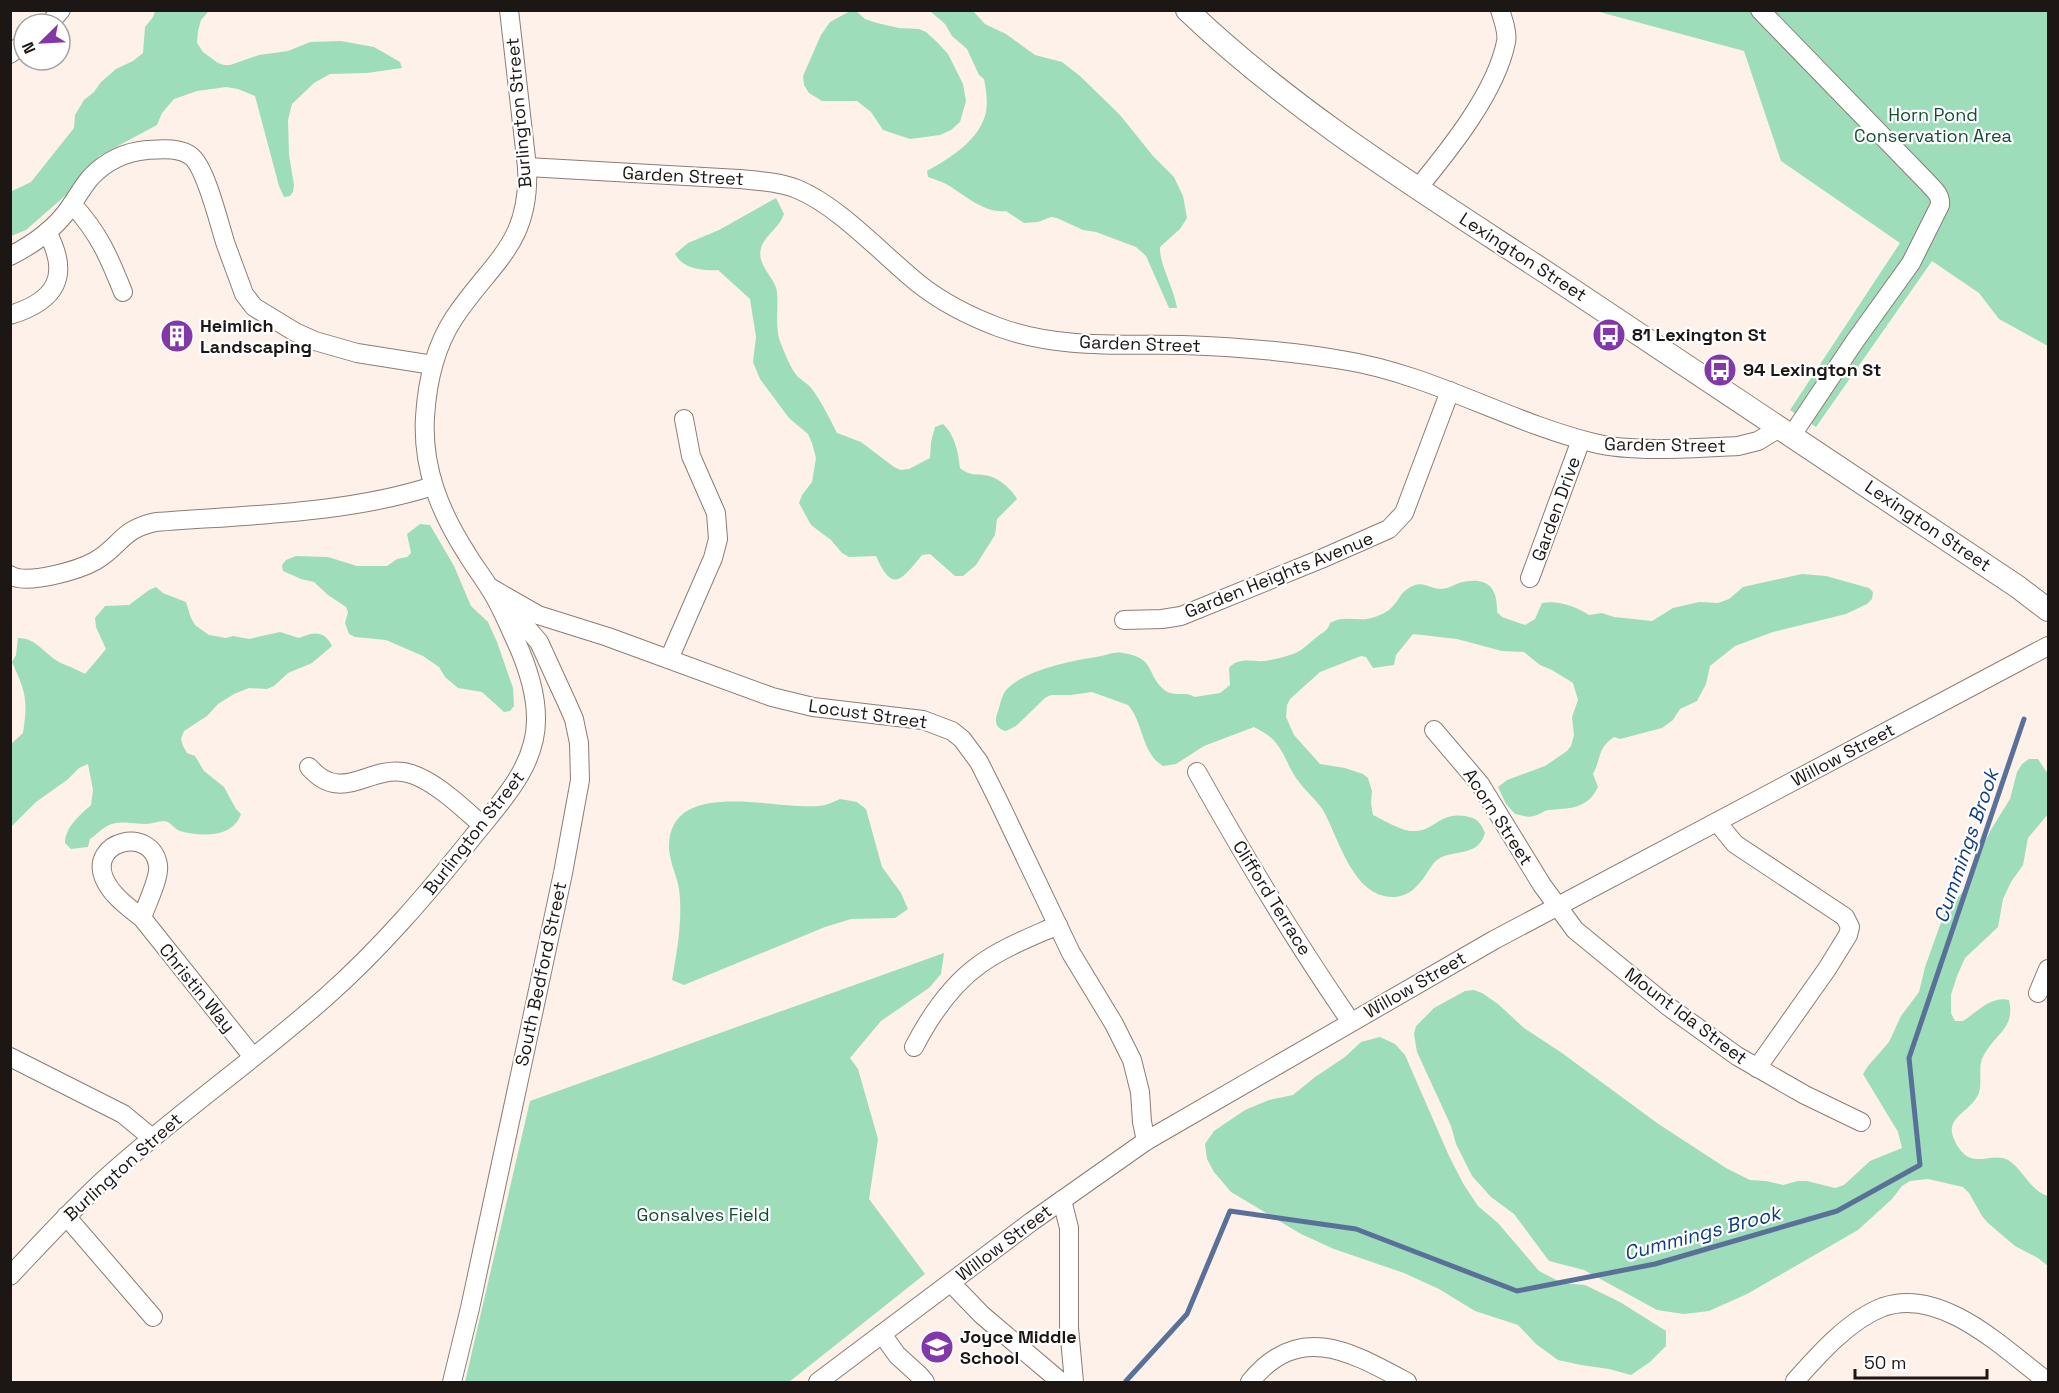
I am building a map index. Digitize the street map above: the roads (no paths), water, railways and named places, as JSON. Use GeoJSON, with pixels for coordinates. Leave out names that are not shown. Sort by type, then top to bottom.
{"type":"FeatureCollection","features":[{"type":"Feature","properties":{"kind":"main road","name":"Lexington Street"},"geometry":{"type":"LineString","coordinates":[[1187,10],[1275,87],[1418,188],[1787,431],[2049,610]]}},
{"type":"Feature","properties":{"kind":"street","name":"Burlington Street"},"geometry":{"type":"LineString","coordinates":[[10,1276],[66,1216],[152,1138],[324,999],[364,961],[412,911],[482,825],[526,765],[533,741],[536,716],[533,692],[523,657],[489,587],[456,537],[442,509],[433,486],[426,452],[425,416],[433,365],[452,321],[499,261],[515,235],[525,210],[527,167],[509,10]]}},
{"type":"Feature","properties":{"kind":"street"},"geometry":{"type":"LineString","coordinates":[[1418,188],[1442,159],[1478,107],[1492,80],[1507,40],[1500,10]]}},
{"type":"Feature","properties":{"kind":"street"},"geometry":{"type":"LineString","coordinates":[[1760,10],[1927,182],[1941,200],[1911,263],[1787,431]]}},
{"type":"Feature","properties":{"kind":"street"},"geometry":{"type":"LineString","coordinates":[[10,256],[47,232],[72,204],[90,177],[104,165],[125,153],[157,149],[181,151],[192,157],[202,175],[244,294],[254,307],[295,332],[325,344],[357,353],[433,365]]}},
{"type":"Feature","properties":{"kind":"street","name":"Garden Street"},"geometry":{"type":"LineString","coordinates":[[527,167],[739,179],[769,182],[796,189],[821,202],[918,283],[949,305],[1001,328],[1035,338],[1077,342],[1228,346],[1289,352],[1383,368],[1419,378],[1581,440],[1611,447],[1738,446],[1787,431]]}},
{"type":"Feature","properties":{"kind":"street"},"geometry":{"type":"LineString","coordinates":[[72,204],[103,243],[123,292]]}},
{"type":"Feature","properties":{"kind":"street"},"geometry":{"type":"LineString","coordinates":[[10,315],[35,306],[54,290],[59,273],[58,261],[47,232]]}},
{"type":"Feature","properties":{"kind":"street","name":"Garden Heights Avenue"},"geometry":{"type":"LineString","coordinates":[[1124,620],[1181,616],[1349,548],[1389,529],[1404,513],[1450,391]]}},
{"type":"Feature","properties":{"kind":"street"},"geometry":{"type":"LineString","coordinates":[[669,659],[713,558],[718,539],[716,513],[691,456],[684,419]]}},
{"type":"Feature","properties":{"kind":"street","name":"Garden Drive"},"geometry":{"type":"LineString","coordinates":[[1530,578],[1581,440]]}},
{"type":"Feature","properties":{"kind":"street"},"geometry":{"type":"LineString","coordinates":[[10,575],[18,580],[36,579],[85,566],[105,554],[126,534],[141,525],[329,508],[386,499],[433,486]]}},
{"type":"Feature","properties":{"kind":"street","name":"Locust Street"},"geometry":{"type":"LineString","coordinates":[[489,587],[538,615],[609,637],[772,696],[802,705],[914,718],[952,731],[969,746],[979,762],[1071,953],[1114,1024],[1132,1060],[1140,1092],[1146,1142]]}},
{"type":"Feature","properties":{"kind":"street","name":"South Bedford Street"},"geometry":{"type":"LineString","coordinates":[[452,1383],[563,873],[580,780],[577,731],[544,651],[526,626],[489,587]]}},
{"type":"Feature","properties":{"kind":"street","name":"Willow Street"},"geometry":{"type":"LineString","coordinates":[[818,1383],[1062,1200],[1146,1142],[1494,940],[2049,646]]}},
{"type":"Feature","properties":{"kind":"street","name":"Acorn Street"},"geometry":{"type":"LineString","coordinates":[[1434,730],[1480,784],[1557,907]]}},
{"type":"Feature","properties":{"kind":"street"},"geometry":{"type":"LineString","coordinates":[[309,767],[320,780],[335,783],[354,782],[389,772],[404,772],[444,793],[482,825]]}},
{"type":"Feature","properties":{"kind":"street","name":"Clifford Terrace"},"geometry":{"type":"LineString","coordinates":[[1197,772],[1259,880],[1351,1022]]}},
{"type":"Feature","properties":{"kind":"street"},"geometry":{"type":"LineString","coordinates":[[1717,822],[1732,841],[1845,917],[1850,927],[1848,935],[1827,969],[1757,1068]]}},
{"type":"Feature","properties":{"kind":"street","name":"Mount Ida Street"},"geometry":{"type":"LineString","coordinates":[[1557,907],[1575,930],[1708,1037],[1757,1068],[1861,1122]]}},
{"type":"Feature","properties":{"kind":"street","name":"Christin Way"},"geometry":{"type":"LineString","coordinates":[[142,918],[253,1057]]}},
{"type":"Feature","properties":{"kind":"street"},"geometry":{"type":"LineString","coordinates":[[914,1047],[935,1009],[980,964],[997,953],[1058,925]]}},
{"type":"Feature","properties":{"kind":"street"},"geometry":{"type":"LineString","coordinates":[[2038,993],[2049,969]]}},
{"type":"Feature","properties":{"kind":"street"},"geometry":{"type":"LineString","coordinates":[[10,1057],[123,1114],[152,1138]]}},
{"type":"Feature","properties":{"kind":"street"},"geometry":{"type":"LineString","coordinates":[[1062,1200],[1069,1228],[1069,1328],[1074,1383]]}},
{"type":"Feature","properties":{"kind":"street"},"geometry":{"type":"LineString","coordinates":[[66,1216],[153,1317]]}},
{"type":"Feature","properties":{"kind":"street"},"geometry":{"type":"LineString","coordinates":[[951,1283],[982,1315],[1060,1383]]}},
{"type":"Feature","properties":{"kind":"street"},"geometry":{"type":"LineString","coordinates":[[1795,1381],[1825,1348],[1858,1322],[1893,1304],[1924,1304],[1939,1308],[1971,1324],[2048,1383]]}},
{"type":"Feature","properties":{"kind":"street"},"geometry":{"type":"LineString","coordinates":[[882,1334],[897,1355],[925,1383]]}},
{"type":"Feature","properties":{"kind":"street"},"geometry":{"type":"LineString","coordinates":[[1250,1383],[1264,1366],[1276,1358],[1302,1348],[1317,1346],[1353,1355],[1407,1383]]}},
{"type":"Feature","properties":{"kind":"waterway","name":"Cummings Brook"},"geometry":{"type":"LineString","coordinates":[[1126,1381],[1187,1314],[1230,1211],[1356,1229],[1517,1291],[1655,1264],[1837,1211],[1920,1165],[1909,1058],[2024,719]]}},
{"type":"Feature","properties":{"kind":"place","name":"81 Lexington St"},"geometry":{"type":"Point","coordinates":[1609,335]}},
{"type":"Feature","properties":{"kind":"place","name":"Heimlich Landscaping"},"geometry":{"type":"Point","coordinates":[177,336]}},
{"type":"Feature","properties":{"kind":"place","name":"94 Lexington St"},"geometry":{"type":"Point","coordinates":[1720,370]}},
{"type":"Feature","properties":{"kind":"place","name":"Joyce Middle School"},"geometry":{"type":"Point","coordinates":[937,1347]}},
{"type":"Feature","properties":{"kind":"park label","name":"Horn Pond Conservation Area"},"geometry":{"type":"Point","coordinates":[1933,125]}},
{"type":"Feature","properties":{"kind":"park label","name":"Gonsalves Field"},"geometry":{"type":"Point","coordinates":[703,1215]}}]}
